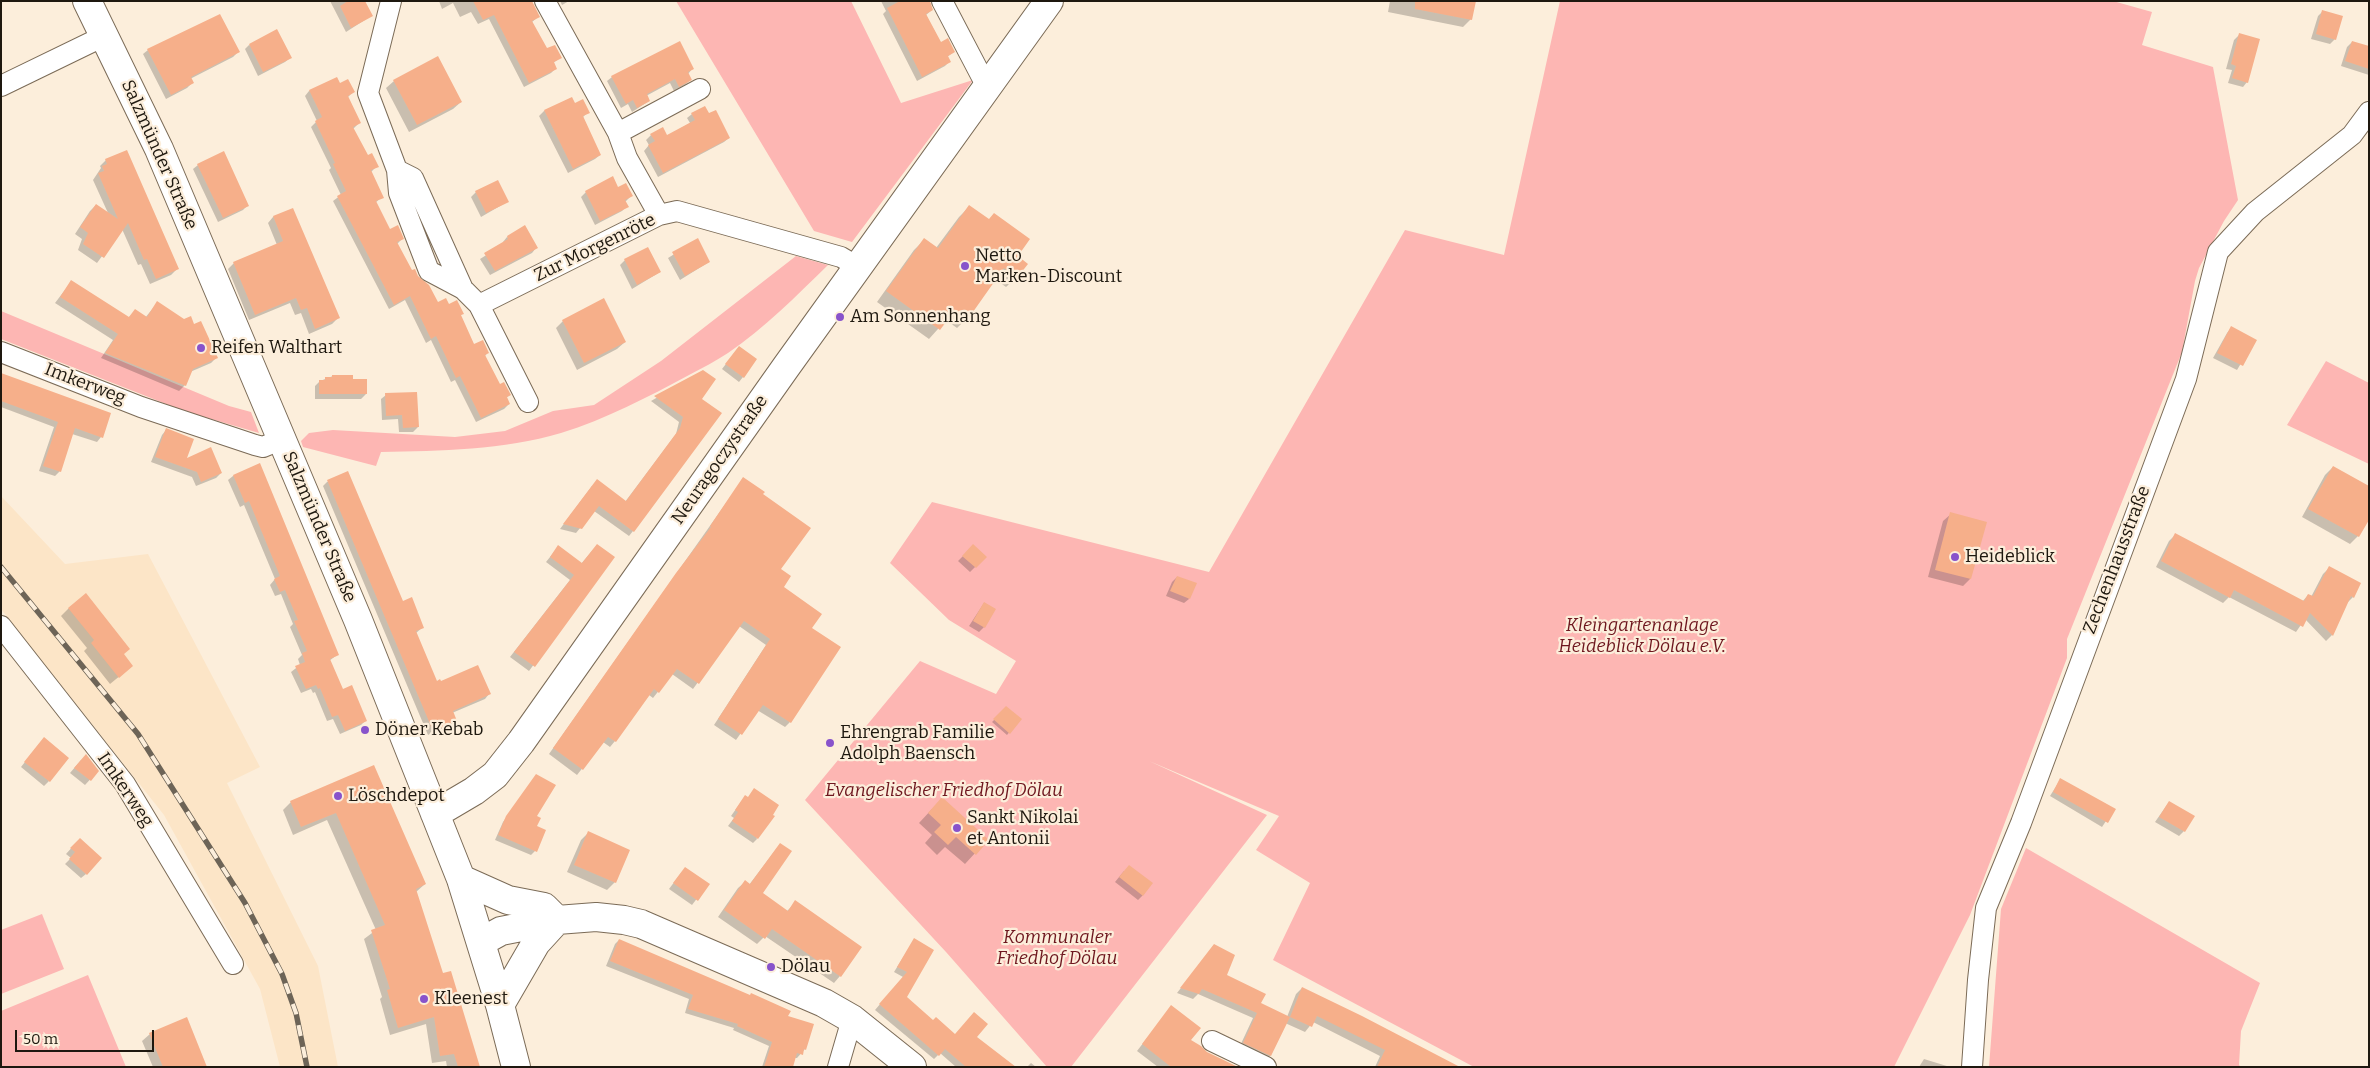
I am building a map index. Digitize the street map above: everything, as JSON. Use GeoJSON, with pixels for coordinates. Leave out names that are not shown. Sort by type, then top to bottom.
{"type":"FeatureCollection","features":[{"type":"Feature","properties":{"kind":"main road","name":"Salzmünder Straße"},"geometry":{"type":"LineString","coordinates":[[87,1],[159,149],[282,440],[435,814],[461,879],[500,1005],[516,1067]]}},
{"type":"Feature","properties":{"kind":"main road","name":"Neuragoczystraße"},"geometry":{"type":"LineString","coordinates":[[435,814],[474,791],[495,775],[521,742],[1049,1]]}},
{"type":"Feature","properties":{"kind":"main road"},"geometry":{"type":"LineString","coordinates":[[461,879],[508,900],[544,907],[558,920]]}},
{"type":"Feature","properties":{"kind":"main road"},"geometry":{"type":"LineString","coordinates":[[481,942],[501,932],[558,920],[596,917],[641,924],[773,980],[852,1019],[912,1067]]}},
{"type":"Feature","properties":{"kind":"main road"},"geometry":{"type":"LineString","coordinates":[[500,1005],[536,943],[558,920]]}},
{"type":"Feature","properties":{"kind":"street"},"geometry":{"type":"LineString","coordinates":[[545,1],[618,133],[627,158],[659,215]]}},
{"type":"Feature","properties":{"kind":"street"},"geometry":{"type":"LineString","coordinates":[[942,1],[987,86]]}},
{"type":"Feature","properties":{"kind":"street"},"geometry":{"type":"LineString","coordinates":[[390,2],[368,93],[397,170],[413,178],[462,289],[479,305],[528,402]]}},
{"type":"Feature","properties":{"kind":"street"},"geometry":{"type":"LineString","coordinates":[[1,86],[104,36]]}},
{"type":"Feature","properties":{"kind":"street"},"geometry":{"type":"LineString","coordinates":[[618,133],[700,89]]}},
{"type":"Feature","properties":{"kind":"street","name":"Zechenhausstraße"},"geometry":{"type":"LineString","coordinates":[[1972,1067],[1978,980],[1986,908],[2021,823],[2186,379],[2218,252],[2255,212],[2352,135],[2369,112]]}},
{"type":"Feature","properties":{"kind":"street","name":"Zur Morgenröte"},"geometry":{"type":"LineString","coordinates":[[479,305],[659,215],[678,211],[841,258],[858,267]]}},
{"type":"Feature","properties":{"kind":"street","name":"Imkerweg"},"geometry":{"type":"LineString","coordinates":[[1,352],[142,407],[255,445],[263,447],[282,440]]}},
{"type":"Feature","properties":{"kind":"street","name":"Imkerweg"},"geometry":{"type":"LineString","coordinates":[[1,626],[125,784],[233,964]]}},
{"type":"Feature","properties":{"kind":"street"},"geometry":{"type":"LineString","coordinates":[[838,1067],[852,1019]]}},
{"type":"Feature","properties":{"kind":"street"},"geometry":{"type":"LineString","coordinates":[[1212,1041],[1266,1067]]}},
{"type":"Feature","properties":{"kind":"shaded area"},"geometry":{"type":"Polygon","coordinates":[[[1,496],[65,564],[148,554],[260,767],[227,783],[318,966],[338,1067],[280,1067],[260,989],[164,815],[1,609],[1,496]]]}},
{"type":"Feature","properties":{"kind":"green space"},"geometry":{"type":"Polygon","coordinates":[[[676,1],[851,1],[901,103],[973,80],[852,242],[814,231],[676,1]]]}},
{"type":"Feature","properties":{"kind":"green space","name":"Kleingartenanlage Heideblick Dölau e.V."},"geometry":{"type":"Polygon","coordinates":[[[1560,1],[2113,1],[2152,12],[2142,45],[2213,67],[2238,200],[2224,221],[2199,268],[2182,352],[2067,639],[2067,658],[1970,915],[1894,1067],[1474,1067],[1273,960],[1310,883],[1256,850],[1279,816],[1149,761],[1267,815],[1071,1067],[1047,1067],[946,952],[805,800],[920,661],[996,694],[1016,661],[949,620],[890,563],[932,502],[1209,572],[1405,230],[1504,255],[1560,1]]]}},
{"type":"Feature","properties":{"kind":"green space"},"geometry":{"type":"Polygon","coordinates":[[[796,256],[828,265],[755,333],[709,364],[642,399],[594,421],[561,433],[517,443],[449,450],[381,452],[376,466],[303,447],[301,441],[309,433],[333,430],[455,437],[505,431],[553,411],[594,405],[661,361],[796,256]]]}},
{"type":"Feature","properties":{"kind":"green space"},"geometry":{"type":"Polygon","coordinates":[[[1,311],[229,406],[251,412],[259,433],[184,411],[1,339],[1,311]]]}},
{"type":"Feature","properties":{"kind":"green space"},"geometry":{"type":"Polygon","coordinates":[[[2326,361],[2369,383],[2369,464],[2287,425],[2326,361]]]}},
{"type":"Feature","properties":{"kind":"green space"},"geometry":{"type":"Polygon","coordinates":[[[2026,848],[2260,983],[2241,1031],[2239,1065],[2241,1067],[1989,1067],[2001,909],[2026,848]]]}},
{"type":"Feature","properties":{"kind":"green space"},"geometry":{"type":"Polygon","coordinates":[[[42,914],[64,969],[1,994],[1,930],[42,914]]]}},
{"type":"Feature","properties":{"kind":"green space"},"geometry":{"type":"Polygon","coordinates":[[[88,975],[126,1067],[1,1067],[1,1011],[88,975]]]}},
{"type":"Feature","properties":{"kind":"building"},"geometry":{"type":"Polygon","coordinates":[[[348,1],[365,1],[373,16],[351,28],[340,6],[348,1]]]}},
{"type":"Feature","properties":{"kind":"building"},"geometry":{"type":"Polygon","coordinates":[[[473,1],[532,1],[540,17],[532,21],[547,48],[555,45],[562,58],[554,62],[557,69],[529,83],[494,15],[483,20],[473,1]]]}},
{"type":"Feature","properties":{"kind":"building"},"geometry":{"type":"Polygon","coordinates":[[[900,1],[930,1],[933,10],[926,14],[941,42],[948,38],[955,52],[948,56],[951,62],[922,77],[887,8],[900,1]]]}},
{"type":"Feature","properties":{"kind":"building"},"geometry":{"type":"Polygon","coordinates":[[[1415,1],[1476,1],[1472,20],[1415,9],[1415,1]]]}},
{"type":"Feature","properties":{"kind":"building"},"geometry":{"type":"Polygon","coordinates":[[[2322,10],[2343,16],[2336,40],[2316,34],[2322,10]]]}},
{"type":"Feature","properties":{"kind":"building"},"geometry":{"type":"Polygon","coordinates":[[[220,14],[240,52],[191,77],[194,83],[171,95],[147,49],[220,14]]]}},
{"type":"Feature","properties":{"kind":"building"},"geometry":{"type":"Polygon","coordinates":[[[277,29],[292,58],[263,72],[249,44],[277,29]]]}},
{"type":"Feature","properties":{"kind":"building"},"geometry":{"type":"Polygon","coordinates":[[[2239,33],[2260,39],[2248,83],[2232,78],[2236,66],[2231,64],[2239,33]]]}},
{"type":"Feature","properties":{"kind":"building"},"geometry":{"type":"Polygon","coordinates":[[[680,41],[694,69],[688,72],[692,80],[679,87],[675,79],[647,94],[650,101],[637,108],[633,100],[626,104],[611,76],[680,41]]]}},
{"type":"Feature","properties":{"kind":"building"},"geometry":{"type":"Polygon","coordinates":[[[2352,41],[2369,46],[2369,69],[2345,61],[2352,41]]]}},
{"type":"Feature","properties":{"kind":"building"},"geometry":{"type":"Polygon","coordinates":[[[438,56],[462,102],[417,125],[393,80],[438,56]]]}},
{"type":"Feature","properties":{"kind":"building"},"geometry":{"type":"Polygon","coordinates":[[[337,77],[340,83],[348,79],[355,92],[348,96],[361,123],[353,127],[368,155],[372,153],[379,167],[371,170],[384,198],[376,201],[390,229],[398,225],[404,239],[397,242],[412,270],[415,269],[418,276],[429,285],[438,302],[446,298],[449,304],[457,300],[464,314],[461,315],[474,344],[483,340],[489,353],[485,355],[500,384],[504,382],[511,395],[507,397],[510,404],[481,418],[460,376],[456,378],[436,336],[431,339],[410,296],[394,305],[337,196],[346,191],[315,121],[322,117],[309,90],[337,77]]]}},
{"type":"Feature","properties":{"kind":"building"},"geometry":{"type":"Polygon","coordinates":[[[572,97],[575,103],[583,99],[590,113],[583,116],[601,155],[573,169],[544,110],[572,97]]]}},
{"type":"Feature","properties":{"kind":"building"},"geometry":{"type":"Polygon","coordinates":[[[705,106],[709,113],[716,110],[730,138],[663,173],[648,145],[655,141],[650,134],[663,127],[667,135],[695,120],[691,113],[705,106]]]}},
{"type":"Feature","properties":{"kind":"building"},"geometry":{"type":"Polygon","coordinates":[[[127,150],[179,269],[156,279],[147,259],[144,260],[128,223],[104,258],[83,244],[88,233],[80,227],[96,204],[118,219],[98,173],[104,171],[102,166],[107,164],[105,159],[127,150]]]}},
{"type":"Feature","properties":{"kind":"building"},"geometry":{"type":"Polygon","coordinates":[[[224,151],[249,206],[223,218],[197,164],[224,151]]]}},
{"type":"Feature","properties":{"kind":"building"},"geometry":{"type":"Polygon","coordinates":[[[613,176],[618,187],[626,183],[633,196],[625,200],[629,207],[600,221],[585,191],[613,176]]]}},
{"type":"Feature","properties":{"kind":"building"},"geometry":{"type":"Polygon","coordinates":[[[498,180],[509,202],[486,213],[475,191],[498,180]]]}},
{"type":"Feature","properties":{"kind":"building","name":"Netto Marken-Discount"},"geometry":{"type":"Polygon","coordinates":[[[969,205],[989,219],[994,213],[1030,239],[1018,256],[1028,264],[1017,278],[1004,268],[968,319],[955,310],[940,330],[886,291],[924,238],[938,248],[969,205]]]}},
{"type":"Feature","properties":{"kind":"building"},"geometry":{"type":"Polygon","coordinates":[[[293,208],[340,318],[315,329],[307,308],[301,310],[296,298],[255,315],[233,262],[283,241],[273,216],[293,208]]]}},
{"type":"Feature","properties":{"kind":"building"},"geometry":{"type":"Polygon","coordinates":[[[525,225],[538,248],[495,271],[484,253],[508,239],[507,236],[525,225]]]}},
{"type":"Feature","properties":{"kind":"building"},"geometry":{"type":"Polygon","coordinates":[[[698,238],[710,262],[685,276],[672,252],[698,238]]]}},
{"type":"Feature","properties":{"kind":"building"},"geometry":{"type":"Polygon","coordinates":[[[648,247],[661,272],[637,285],[624,259],[648,247]]]}},
{"type":"Feature","properties":{"kind":"building"},"geometry":{"type":"Polygon","coordinates":[[[71,280],[129,317],[135,309],[147,317],[157,301],[184,319],[191,316],[194,324],[201,321],[218,358],[193,369],[186,386],[105,353],[118,334],[60,297],[71,280]]]}},
{"type":"Feature","properties":{"kind":"building"},"geometry":{"type":"Polygon","coordinates":[[[604,298],[626,342],[584,363],[562,320],[604,298]]]}},
{"type":"Feature","properties":{"kind":"building"},"geometry":{"type":"Polygon","coordinates":[[[2231,326],[2257,340],[2243,366],[2217,353],[2231,326]]]}},
{"type":"Feature","properties":{"kind":"building"},"geometry":{"type":"Polygon","coordinates":[[[739,346],[757,359],[744,378],[725,364],[739,346]]]}},
{"type":"Feature","properties":{"kind":"building"},"geometry":{"type":"Polygon","coordinates":[[[703,370],[716,379],[702,399],[722,413],[634,532],[599,506],[582,529],[563,524],[597,479],[626,501],[680,428],[683,417],[654,396],[703,370]]]}},
{"type":"Feature","properties":{"kind":"building"},"geometry":{"type":"Polygon","coordinates":[[[1,373],[111,413],[103,438],[75,428],[61,472],[43,466],[58,422],[1,401],[1,373]]]}},
{"type":"Feature","properties":{"kind":"building"},"geometry":{"type":"Polygon","coordinates":[[[332,375],[353,375],[353,379],[367,379],[367,394],[319,394],[319,380],[325,380],[325,377],[332,377],[332,375]]]}},
{"type":"Feature","properties":{"kind":"building"},"geometry":{"type":"Polygon","coordinates":[[[417,392],[419,427],[403,428],[402,415],[386,416],[385,393],[417,392]]]}},
{"type":"Feature","properties":{"kind":"building"},"geometry":{"type":"Polygon","coordinates":[[[166,428],[194,439],[187,458],[211,447],[222,473],[201,482],[197,472],[155,457],[166,428]]]}},
{"type":"Feature","properties":{"kind":"building"},"geometry":{"type":"Polygon","coordinates":[[[260,463],[339,655],[330,659],[343,689],[352,685],[367,721],[345,731],[338,715],[332,717],[320,688],[318,689],[316,685],[306,689],[295,666],[305,662],[302,653],[307,651],[294,621],[298,620],[285,590],[280,592],[274,579],[280,576],[249,501],[245,503],[233,475],[260,463]]]}},
{"type":"Feature","properties":{"kind":"building"},"geometry":{"type":"Polygon","coordinates":[[[2333,466],[2369,486],[2369,520],[2359,537],[2308,509],[2333,466]]]}},
{"type":"Feature","properties":{"kind":"building"},"geometry":{"type":"Polygon","coordinates":[[[348,471],[403,601],[412,597],[424,628],[416,631],[437,681],[478,665],[491,694],[453,711],[457,721],[433,731],[327,480],[348,471]]]}},
{"type":"Feature","properties":{"kind":"building"},"geometry":{"type":"Polygon","coordinates":[[[743,477],[765,492],[763,494],[811,528],[781,569],[791,576],[784,587],[822,614],[812,628],[841,647],[791,723],[763,705],[742,735],[718,719],[770,639],[744,621],[699,684],[677,669],[659,693],[654,689],[616,742],[608,737],[583,770],[553,748],[676,573],[711,527],[743,477]]]}},
{"type":"Feature","properties":{"kind":"building"},"geometry":{"type":"Polygon","coordinates":[[[1950,512],[1987,522],[1971,579],[1935,570],[1950,512]]]}},
{"type":"Feature","properties":{"kind":"building"},"geometry":{"type":"Polygon","coordinates":[[[2175,533],[2304,601],[2308,594],[2313,596],[2329,566],[2361,583],[2354,598],[2351,596],[2333,636],[2310,613],[2303,627],[2234,590],[2230,598],[2161,561],[2175,533]]]}},
{"type":"Feature","properties":{"kind":"building"},"geometry":{"type":"Polygon","coordinates":[[[597,544],[615,557],[535,667],[514,652],[574,575],[550,557],[558,545],[582,563],[597,544]]]}},
{"type":"Feature","properties":{"kind":"building"},"geometry":{"type":"Polygon","coordinates":[[[973,544],[987,557],[976,568],[962,556],[973,544]]]}},
{"type":"Feature","properties":{"kind":"building"},"geometry":{"type":"Polygon","coordinates":[[[1177,576],[1197,583],[1190,599],[1170,591],[1177,576]]]}},
{"type":"Feature","properties":{"kind":"building"},"geometry":{"type":"Polygon","coordinates":[[[86,593],[130,649],[124,654],[133,666],[119,678],[91,643],[94,640],[68,608],[86,593]]]}},
{"type":"Feature","properties":{"kind":"building"},"geometry":{"type":"Polygon","coordinates":[[[984,602],[996,609],[985,628],[973,621],[984,602]]]}},
{"type":"Feature","properties":{"kind":"building"},"geometry":{"type":"Polygon","coordinates":[[[1006,706],[1022,719],[1010,734],[993,719],[1006,706]]]}},
{"type":"Feature","properties":{"kind":"building"},"geometry":{"type":"Polygon","coordinates":[[[44,737],[69,758],[50,782],[24,762],[44,737]]]}},
{"type":"Feature","properties":{"kind":"building"},"geometry":{"type":"Polygon","coordinates":[[[86,754],[99,771],[91,781],[74,768],[86,754]]]}},
{"type":"Feature","properties":{"kind":"building"},"geometry":{"type":"Polygon","coordinates":[[[374,765],[426,884],[416,889],[443,973],[451,971],[480,1067],[458,1067],[454,1054],[440,1056],[434,1017],[398,1028],[387,990],[390,989],[371,930],[385,925],[336,813],[301,827],[290,801],[374,765]]]}},
{"type":"Feature","properties":{"kind":"building"},"geometry":{"type":"Polygon","coordinates":[[[536,774],[556,785],[537,816],[541,818],[537,826],[546,830],[537,852],[498,835],[506,816],[536,774]]]}},
{"type":"Feature","properties":{"kind":"building"},"geometry":{"type":"Polygon","coordinates":[[[2060,778],[2116,809],[2108,823],[2053,792],[2060,778]]]}},
{"type":"Feature","properties":{"kind":"building"},"geometry":{"type":"Polygon","coordinates":[[[754,788],[779,805],[773,815],[775,816],[758,839],[732,821],[738,812],[735,810],[745,795],[748,797],[754,788]]]}},
{"type":"Feature","properties":{"kind":"building","name":"Sankt Nikolai et Antonii"},"geometry":{"type":"Polygon","coordinates":[[[942,797],[989,840],[976,855],[956,837],[948,845],[934,832],[941,825],[928,813],[942,797]]]}},
{"type":"Feature","properties":{"kind":"building"},"geometry":{"type":"Polygon","coordinates":[[[2169,801],[2195,816],[2185,832],[2159,817],[2169,801]]]}},
{"type":"Feature","properties":{"kind":"building"},"geometry":{"type":"Polygon","coordinates":[[[588,831],[630,850],[616,883],[574,865],[588,831]]]}},
{"type":"Feature","properties":{"kind":"building"},"geometry":{"type":"Polygon","coordinates":[[[80,838],[102,858],[87,875],[69,859],[75,852],[70,848],[80,838]]]}},
{"type":"Feature","properties":{"kind":"building"},"geometry":{"type":"Polygon","coordinates":[[[780,843],[792,851],[763,893],[788,911],[795,900],[862,947],[841,977],[772,929],[765,939],[724,910],[745,880],[750,884],[780,843]]]}},
{"type":"Feature","properties":{"kind":"building"},"geometry":{"type":"Polygon","coordinates":[[[1129,865],[1153,883],[1143,896],[1119,877],[1129,865]]]}},
{"type":"Feature","properties":{"kind":"building"},"geometry":{"type":"Polygon","coordinates":[[[685,867],[710,884],[698,901],[673,883],[685,867]]]}},
{"type":"Feature","properties":{"kind":"building"},"geometry":{"type":"Polygon","coordinates":[[[914,938],[934,950],[907,997],[933,1020],[936,1017],[955,1034],[974,1012],[988,1024],[977,1037],[1016,1067],[966,1067],[945,1049],[939,1056],[879,1004],[907,972],[897,967],[914,938]]]}},
{"type":"Feature","properties":{"kind":"building"},"geometry":{"type":"Polygon","coordinates":[[[619,939],[750,995],[751,993],[791,1011],[788,1016],[814,1024],[803,1055],[797,1053],[793,1067],[764,1067],[772,1042],[737,1026],[738,1024],[688,1009],[693,995],[610,961],[619,939]]]}},
{"type":"Feature","properties":{"kind":"building"},"geometry":{"type":"Polygon","coordinates":[[[1214,944],[1235,955],[1227,975],[1266,994],[1261,1003],[1290,1017],[1271,1056],[1243,1043],[1257,1013],[1202,989],[1199,994],[1180,988],[1214,944]]]}},
{"type":"Feature","properties":{"kind":"building"},"geometry":{"type":"Polygon","coordinates":[[[1302,987],[1460,1067],[1377,1067],[1385,1050],[1317,1016],[1312,1027],[1290,1017],[1302,987]]]}},
{"type":"Feature","properties":{"kind":"building"},"geometry":{"type":"Polygon","coordinates":[[[1171,1005],[1201,1028],[1191,1040],[1207,1052],[1238,1067],[1171,1067],[1142,1044],[1171,1005]]]}},
{"type":"Feature","properties":{"kind":"building"},"geometry":{"type":"Polygon","coordinates":[[[187,1017],[207,1067],[163,1067],[149,1033],[187,1017]]]}},
{"type":"Feature","properties":{"kind":"railway"},"geometry":{"type":"LineString","coordinates":[[1,567],[138,734],[245,903],[282,974],[296,1013],[307,1067]]}},
{"type":"Feature","properties":{"kind":"place","name":"Netto Marken-Discount"},"geometry":{"type":"Point","coordinates":[965,266]}},
{"type":"Feature","properties":{"kind":"place","name":"Am Sonnenhang"},"geometry":{"type":"Point","coordinates":[840,317]}},
{"type":"Feature","properties":{"kind":"place","name":"Reifen Walthart"},"geometry":{"type":"Point","coordinates":[201,348]}},
{"type":"Feature","properties":{"kind":"place","name":"Heideblick"},"geometry":{"type":"Point","coordinates":[1955,557]}},
{"type":"Feature","properties":{"kind":"place","name":"Döner Kebab"},"geometry":{"type":"Point","coordinates":[365,730]}},
{"type":"Feature","properties":{"kind":"place","name":"Ehrengrab Familie Adolph Baensch"},"geometry":{"type":"Point","coordinates":[830,743]}},
{"type":"Feature","properties":{"kind":"place","name":"Löschdepot"},"geometry":{"type":"Point","coordinates":[338,796]}},
{"type":"Feature","properties":{"kind":"place","name":"Sankt Nikolai et Antonii"},"geometry":{"type":"Point","coordinates":[957,828]}},
{"type":"Feature","properties":{"kind":"place","name":"Dölau"},"geometry":{"type":"Point","coordinates":[771,967]}},
{"type":"Feature","properties":{"kind":"place","name":"Kleenest"},"geometry":{"type":"Point","coordinates":[424,999]}},
{"type":"Feature","properties":{"kind":"park label","name":"Evangelischer Friedhof Dölau"},"geometry":{"type":"Point","coordinates":[944,791]}},
{"type":"Feature","properties":{"kind":"park label","name":"Kommunaler Friedhof Dölau"},"geometry":{"type":"Point","coordinates":[1057,948]}}]}
